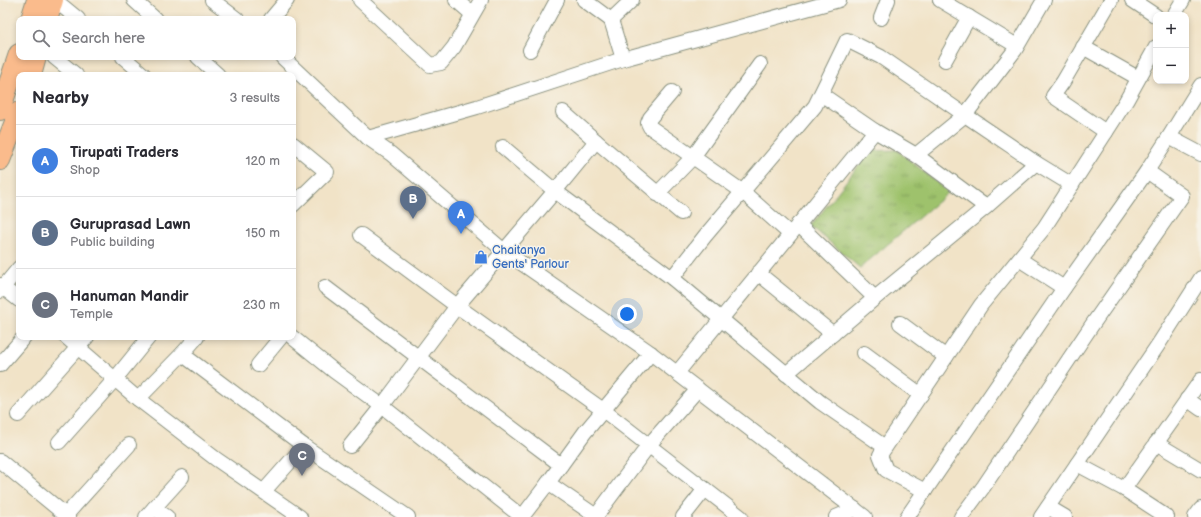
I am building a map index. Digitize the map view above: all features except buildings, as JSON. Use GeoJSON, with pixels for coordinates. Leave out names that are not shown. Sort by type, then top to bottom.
{"type":"FeatureCollection","features":[{"type":"Feature","properties":{"kind":"highway"},"geometry":{"type":"LineString","coordinates":[[31,16],[37,0]]}},
{"type":"Feature","properties":{"kind":"highway"},"geometry":{"type":"LineString","coordinates":[[49,16],[54,0]]}},
{"type":"Feature","properties":{"kind":"highway"},"geometry":{"type":"LineString","coordinates":[[0,110],[5,82],[16,60]]}},
{"type":"Feature","properties":{"kind":"highway"},"geometry":{"type":"LineString","coordinates":[[32,72],[35,60]]}},
{"type":"Feature","properties":{"kind":"highway"},"geometry":{"type":"LineString","coordinates":[[0,160],[16,120]]}},
{"type":"Feature","properties":{"kind":"street"},"geometry":{"type":"LineString","coordinates":[[54,0],[74,16]]}},
{"type":"Feature","properties":{"kind":"street"},"geometry":{"type":"LineString","coordinates":[[134,0],[152,16]]}},
{"type":"Feature","properties":{"kind":"street"},"geometry":{"type":"LineString","coordinates":[[212,0],[233,16]]}},
{"type":"Feature","properties":{"kind":"street"},"geometry":{"type":"LineString","coordinates":[[274,16],[287,0]]}},
{"type":"Feature","properties":{"kind":"street"},"geometry":{"type":"LineString","coordinates":[[360,0],[430,65],[441,63],[454,47],[481,0]]}},
{"type":"Feature","properties":{"kind":"street"},"geometry":{"type":"LineString","coordinates":[[456,0],[472,14]]}},
{"type":"Feature","properties":{"kind":"street"},"geometry":{"type":"LineString","coordinates":[[530,50],[557,0]]}},
{"type":"Feature","properties":{"kind":"street"},"geometry":{"type":"LineString","coordinates":[[584,0],[611,20],[623,59]]}},
{"type":"Feature","properties":{"kind":"street"},"geometry":{"type":"LineString","coordinates":[[611,20],[632,0]]}},
{"type":"Feature","properties":{"kind":"street"},"geometry":{"type":"LineString","coordinates":[[368,138],[477,107],[623,59],[839,0]]}},
{"type":"Feature","properties":{"kind":"street"},"geometry":{"type":"LineString","coordinates":[[880,18],[888,0]]}},
{"type":"Feature","properties":{"kind":"street"},"geometry":{"type":"LineString","coordinates":[[940,0],[1017,46]]}},
{"type":"Feature","properties":{"kind":"street"},"geometry":{"type":"LineString","coordinates":[[916,155],[965,115],[1017,46],[1044,0]]}},
{"type":"Feature","properties":{"kind":"street"},"geometry":{"type":"LineString","coordinates":[[1106,132],[1053,96],[1111,0]]}},
{"type":"Feature","properties":{"kind":"street"},"geometry":{"type":"LineString","coordinates":[[1132,0],[1153,14]]}},
{"type":"Feature","properties":{"kind":"street"},"geometry":{"type":"LineString","coordinates":[[1176,12],[1183,0]]}},
{"type":"Feature","properties":{"kind":"street"},"geometry":{"type":"LineString","coordinates":[[945,60],[969,17]]}},
{"type":"Feature","properties":{"kind":"street"},"geometry":{"type":"LineString","coordinates":[[672,278],[705,236],[815,106],[847,40],[881,57],[1036,163],[1072,185]]}},
{"type":"Feature","properties":{"kind":"street"},"geometry":{"type":"LineString","coordinates":[[1084,47],[1138,78]]}},
{"type":"Feature","properties":{"kind":"street"},"geometry":{"type":"LineString","coordinates":[[925,491],[886,470],[880,455],[981,305],[1044,228],[1106,132],[1155,48]]}},
{"type":"Feature","properties":{"kind":"street"},"geometry":{"type":"LineString","coordinates":[[58,60],[72,72]]}},
{"type":"Feature","properties":{"kind":"street"},"geometry":{"type":"LineString","coordinates":[[126,60],[140,72]]}},
{"type":"Feature","properties":{"kind":"street"},"geometry":{"type":"LineString","coordinates":[[201,60],[215,72]]}},
{"type":"Feature","properties":{"kind":"street"},"geometry":{"type":"LineString","coordinates":[[285,60],[368,138],[391,154],[504,251],[651,353],[860,513]]}},
{"type":"Feature","properties":{"kind":"street"},"geometry":{"type":"LineString","coordinates":[[657,194],[693,158],[760,64]]}},
{"type":"Feature","properties":{"kind":"street"},"geometry":{"type":"LineString","coordinates":[[672,92],[648,123],[650,126],[794,229],[875,298]]}},
{"type":"Feature","properties":{"kind":"street"},"geometry":{"type":"LineString","coordinates":[[908,517],[1064,288],[1147,171],[1199,92]]}},
{"type":"Feature","properties":{"kind":"street"},"geometry":{"type":"LineString","coordinates":[[821,94],[876,131],[916,155],[986,207]]}},
{"type":"Feature","properties":{"kind":"street"},"geometry":{"type":"LineString","coordinates":[[562,112],[681,213]]}},
{"type":"Feature","properties":{"kind":"street"},"geometry":{"type":"LineString","coordinates":[[676,373],[876,131]]}},
{"type":"Feature","properties":{"kind":"street"},"geometry":{"type":"LineString","coordinates":[[1170,137],[1201,154]]}},
{"type":"Feature","properties":{"kind":"street"},"geometry":{"type":"LineString","coordinates":[[350,446],[457,306],[596,141]]}},
{"type":"Feature","properties":{"kind":"street"},"geometry":{"type":"LineString","coordinates":[[296,146],[327,172],[296,202]]}},
{"type":"Feature","properties":{"kind":"street"},"geometry":{"type":"LineString","coordinates":[[503,147],[555,191],[672,278],[820,402],[885,447]]}},
{"type":"Feature","properties":{"kind":"street"},"geometry":{"type":"LineString","coordinates":[[786,374],[875,298],[986,207],[1036,163]]}},
{"type":"Feature","properties":{"kind":"street"},"geometry":{"type":"LineString","coordinates":[[961,517],[984,486],[1092,325],[1182,196],[1147,171]]}},
{"type":"Feature","properties":{"kind":"street"},"geometry":{"type":"LineString","coordinates":[[361,235],[457,306],[603,410],[741,517]]}},
{"type":"Feature","properties":{"kind":"street"},"geometry":{"type":"LineString","coordinates":[[1019,259],[1064,288]]}},
{"type":"Feature","properties":{"kind":"street"},"geometry":{"type":"LineString","coordinates":[[16,271],[1,288],[16,298]]}},
{"type":"Feature","properties":{"kind":"street"},"geometry":{"type":"LineString","coordinates":[[758,273],[833,334]]}},
{"type":"Feature","properties":{"kind":"street"},"geometry":{"type":"LineString","coordinates":[[1065,517],[1044,512],[1158,345],[1201,278]]}},
{"type":"Feature","properties":{"kind":"street"},"geometry":{"type":"LineString","coordinates":[[325,288],[561,465]]}},
{"type":"Feature","properties":{"kind":"street"},"geometry":{"type":"LineString","coordinates":[[900,323],[946,357]]}},
{"type":"Feature","properties":{"kind":"street"},"geometry":{"type":"LineString","coordinates":[[0,365],[21,340]]}},
{"type":"Feature","properties":{"kind":"street"},"geometry":{"type":"LineString","coordinates":[[59,442],[115,379],[147,340]]}},
{"type":"Feature","properties":{"kind":"street"},"geometry":{"type":"LineString","coordinates":[[138,399],[194,340]]}},
{"type":"Feature","properties":{"kind":"street"},"geometry":{"type":"LineString","coordinates":[[258,365],[279,340]]}},
{"type":"Feature","properties":{"kind":"street"},"geometry":{"type":"LineString","coordinates":[[296,340],[522,517],[603,410],[651,353]]}},
{"type":"Feature","properties":{"kind":"street"},"geometry":{"type":"LineString","coordinates":[[18,415],[83,342],[115,379],[138,399],[216,460],[264,491],[300,517]]}},
{"type":"Feature","properties":{"kind":"street"},"geometry":{"type":"LineString","coordinates":[[864,353],[920,394]]}},
{"type":"Feature","properties":{"kind":"street"},"geometry":{"type":"LineString","coordinates":[[182,354],[304,446],[408,517]]}},
{"type":"Feature","properties":{"kind":"street"},"geometry":{"type":"LineString","coordinates":[[1124,489],[1201,380]]}},
{"type":"Feature","properties":{"kind":"street"},"geometry":{"type":"LineString","coordinates":[[548,483],[596,517],[649,445],[698,389]]}},
{"type":"Feature","properties":{"kind":"street"},"geometry":{"type":"LineString","coordinates":[[1187,399],[1201,409]]}},
{"type":"Feature","properties":{"kind":"street"},"geometry":{"type":"LineString","coordinates":[[1156,443],[1201,470]]}},
{"type":"Feature","properties":{"kind":"street"},"geometry":{"type":"LineString","coordinates":[[0,461],[67,516],[129,446]]}},
{"type":"Feature","properties":{"kind":"street"},"geometry":{"type":"LineString","coordinates":[[264,491],[304,446]]}},
{"type":"Feature","properties":{"kind":"street"},"geometry":{"type":"LineString","coordinates":[[1077,464],[1124,489],[1167,517]]}},
{"type":"Feature","properties":{"kind":"street"},"geometry":{"type":"LineString","coordinates":[[167,517],[150,512],[182,477]]}},
{"type":"Feature","properties":{"kind":"street"},"geometry":{"type":"LineString","coordinates":[[683,517],[705,489]]}},
{"type":"Feature","properties":{"kind":"street"},"geometry":{"type":"LineString","coordinates":[[1195,517],[1201,509]]}},
{"type":"Feature","properties":{"kind":"street"},"geometry":{"type":"LineString","coordinates":[[836,517],[860,513]]}},
{"type":"Feature","properties":{"kind":"green space"},"geometry":{"type":"Polygon","coordinates":[[[897,150],[949,192],[860,268],[811,226],[870,151],[897,150]]]}},
{"type":"Feature","properties":{"kind":"place","name":"Guruprasad Lawn"},"geometry":{"type":"Point","coordinates":[413,219]}},
{"type":"Feature","properties":{"kind":"place","name":"Tirupati Traders"},"geometry":{"type":"Point","coordinates":[461,234]}},
{"type":"Feature","properties":{"kind":"place","name":"Chaitanya Gents' Parlour"},"geometry":{"type":"Point","coordinates":[481,257]}},
{"type":"Feature","properties":{"kind":"place","name":"Hanuman Mandir"},"geometry":{"type":"Point","coordinates":[302,476]}}]}
